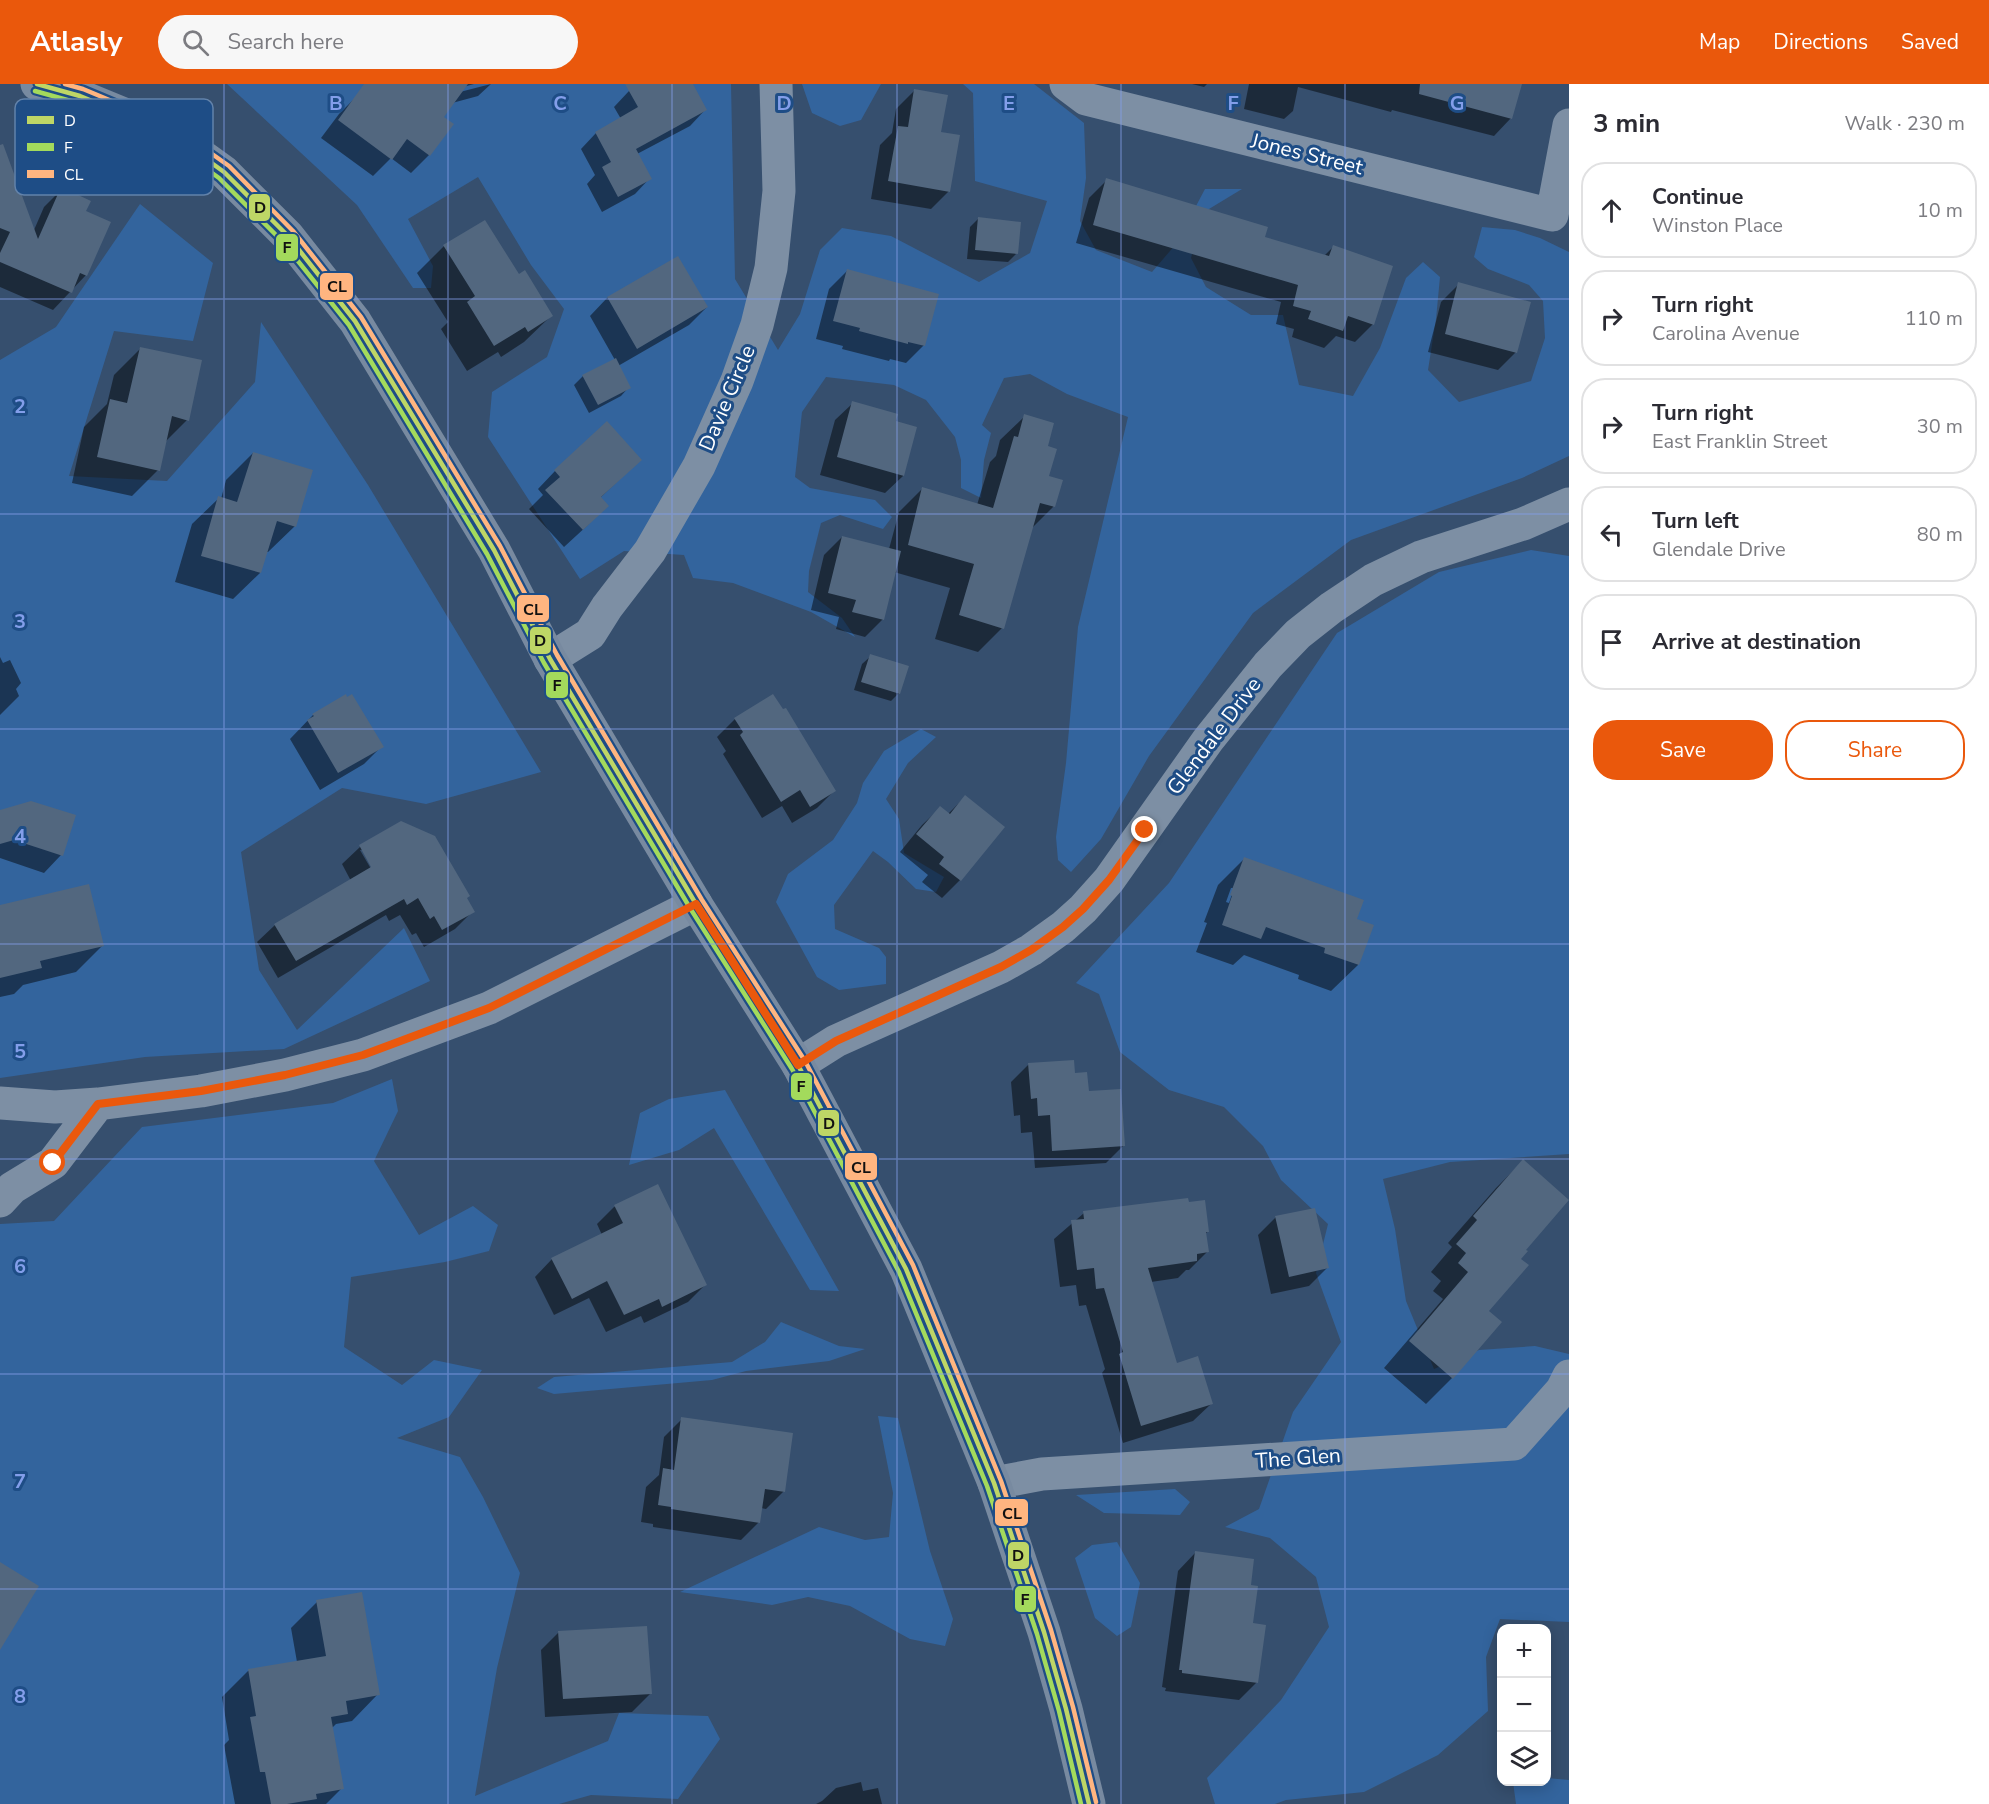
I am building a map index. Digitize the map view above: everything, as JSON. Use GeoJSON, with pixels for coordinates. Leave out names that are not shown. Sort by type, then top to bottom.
{"type":"FeatureCollection","features":[{"type":"Feature","properties":{"kind":"main road"},"geometry":{"type":"LineString","coordinates":[[37,84],[87,99]]}},
{"type":"Feature","properties":{"kind":"main road"},"geometry":{"type":"LineString","coordinates":[[213,164],[224,172],[288,237],[355,321],[494,550],[550,659],[696,904],[798,1065],[906,1269],[994,1483],[1044,1632],[1089,1804]]}},
{"type":"Feature","properties":{"kind":"street","name":"Davie Circle"},"geometry":{"type":"LineString","coordinates":[[550,659],[590,634],[607,607],[650,551],[699,466],[737,381],[757,325],[771,268],[779,191],[776,84]]}},
{"type":"Feature","properties":{"kind":"street","name":"Jones Street"},"geometry":{"type":"LineString","coordinates":[[1066,84],[1086,99],[1552,215],[1569,125]]}},
{"type":"Feature","properties":{"kind":"street","name":"Glendale Drive"},"geometry":{"type":"LineString","coordinates":[[798,1065],[836,1041],[1001,967],[1031,950],[1070,921],[1109,880],[1208,740],[1268,665],[1298,634],[1331,608],[1373,580],[1421,557],[1523,524],[1569,504]]}},
{"type":"Feature","properties":{"kind":"street"},"geometry":{"type":"LineString","coordinates":[[0,1103],[55,1107],[201,1091],[285,1075],[363,1055],[489,1008],[696,904]]}},
{"type":"Feature","properties":{"kind":"street"},"geometry":{"type":"LineString","coordinates":[[0,1201],[12,1188],[53,1163],[98,1104]]}},
{"type":"Feature","properties":{"kind":"street","name":"The Glen"},"geometry":{"type":"LineString","coordinates":[[994,1483],[1042,1474],[1514,1444],[1562,1390],[1569,1376]]}},
{"type":"Feature","properties":{"kind":"shaded area"},"geometry":{"type":"Polygon","coordinates":[[[227,84],[731,84],[735,279],[778,350],[800,314],[820,250],[842,228],[891,236],[979,282],[1030,253],[1047,201],[975,181],[973,93],[963,84],[1034,84],[1084,123],[1086,178],[1080,221],[1096,250],[1152,272],[1176,244],[1205,189],[1242,189],[1204,212],[1191,258],[1206,287],[1251,315],[1283,315],[1299,385],[1353,396],[1380,348],[1406,278],[1423,262],[1440,277],[1428,370],[1459,402],[1531,381],[1545,338],[1543,301],[1529,285],[1488,269],[1474,257],[1482,227],[1515,230],[1540,238],[1569,252],[1569,456],[1522,478],[1351,540],[1253,613],[1149,756],[1101,839],[1071,872],[1058,860],[1056,837],[1066,763],[1078,627],[1128,417],[1067,394],[1030,374],[1004,378],[982,425],[991,433],[984,460],[981,498],[961,488],[961,460],[955,437],[926,400],[894,385],[826,377],[802,412],[795,477],[810,488],[875,500],[892,517],[883,529],[840,515],[821,523],[809,571],[808,592],[842,618],[855,637],[811,612],[733,583],[693,578],[684,555],[624,551],[580,579],[488,437],[492,392],[547,357],[564,309],[531,265],[478,177],[408,219],[433,266],[431,288],[413,288],[357,205],[227,84]]]}},
{"type":"Feature","properties":{"kind":"shaded area"},"geometry":{"type":"Polygon","coordinates":[[[802,84],[881,84],[861,120],[840,126],[812,113],[802,84]]]}},
{"type":"Feature","properties":{"kind":"shaded area"},"geometry":{"type":"Polygon","coordinates":[[[140,204],[213,263],[193,341],[114,331],[69,476],[167,481],[255,382],[261,322],[368,485],[541,772],[426,804],[342,788],[241,852],[259,970],[297,1030],[404,928],[430,981],[284,1049],[145,1057],[0,1078],[0,360],[56,327],[140,204]]]}},
{"type":"Feature","properties":{"kind":"shaded area"},"geometry":{"type":"Polygon","coordinates":[[[1531,550],[1569,556],[1569,1154],[1450,1162],[1383,1179],[1395,1229],[1406,1301],[1434,1369],[1479,1350],[1535,1346],[1569,1354],[1569,1622],[1500,1619],[1486,1657],[1488,1711],[1438,1755],[1364,1792],[1286,1800],[1275,1804],[1215,1804],[1207,1778],[1281,1700],[1329,1627],[1316,1577],[1270,1538],[1225,1527],[1259,1509],[1293,1412],[1341,1342],[1316,1273],[1328,1224],[1281,1180],[1263,1146],[1224,1107],[1169,1090],[1120,1052],[1099,994],[1076,983],[1169,883],[1337,633],[1439,572],[1531,550]]]}},
{"type":"Feature","properties":{"kind":"shaded area"},"geometry":{"type":"Polygon","coordinates":[[[921,729],[936,737],[908,763],[886,799],[899,819],[904,853],[944,877],[936,892],[916,889],[873,851],[834,905],[835,929],[879,948],[886,957],[886,984],[839,990],[817,977],[776,902],[788,874],[833,840],[857,803],[863,783],[884,751],[921,729]]]}},
{"type":"Feature","properties":{"kind":"shaded area"},"geometry":{"type":"Polygon","coordinates":[[[392,1079],[398,1111],[374,1161],[419,1235],[473,1206],[498,1225],[489,1251],[445,1262],[351,1277],[344,1347],[402,1385],[434,1360],[482,1370],[449,1417],[397,1438],[460,1457],[483,1497],[520,1573],[497,1668],[475,1796],[608,1741],[619,1713],[708,1716],[720,1739],[678,1799],[591,1795],[559,1804],[0,1804],[0,1224],[54,1221],[142,1127],[333,1103],[392,1079]]]}},
{"type":"Feature","properties":{"kind":"shaded area"},"geometry":{"type":"Polygon","coordinates":[[[725,1090],[839,1291],[810,1290],[714,1128],[679,1150],[629,1165],[640,1113],[669,1099],[725,1090]]]}},
{"type":"Feature","properties":{"kind":"shaded area"},"geometry":{"type":"Polygon","coordinates":[[[781,1322],[839,1346],[865,1349],[829,1361],[746,1371],[712,1380],[554,1394],[537,1388],[554,1377],[732,1362],[765,1342],[781,1322]]]}},
{"type":"Feature","properties":{"kind":"shaded area"},"geometry":{"type":"Polygon","coordinates":[[[878,1416],[898,1418],[930,1551],[953,1619],[945,1646],[910,1639],[850,1606],[808,1597],[772,1605],[680,1592],[819,1527],[865,1540],[889,1537],[893,1493],[878,1416]]]}},
{"type":"Feature","properties":{"kind":"shaded area"},"geometry":{"type":"Polygon","coordinates":[[[1175,1489],[1190,1502],[1180,1515],[1104,1513],[1076,1495],[1175,1489]]]}},
{"type":"Feature","properties":{"kind":"shaded area"},"geometry":{"type":"Polygon","coordinates":[[[1117,1542],[1140,1583],[1131,1627],[1117,1636],[1095,1618],[1075,1558],[1092,1545],[1117,1542]]]}},
{"type":"Feature","properties":{"kind":"shaded area"},"geometry":{"type":"Polygon","coordinates":[[[1551,1778],[1569,1780],[1569,1804],[1516,1804],[1514,1786],[1551,1786],[1551,1778]]]}},
{"type":"Feature","properties":{"kind":"building"},"geometry":{"type":"Polygon","coordinates":[[[364,84],[468,84],[444,117],[454,124],[430,156],[407,139],[392,160],[338,120],[364,84]]]}},
{"type":"Feature","properties":{"kind":"building"},"geometry":{"type":"Polygon","coordinates":[[[625,84],[693,84],[707,110],[636,149],[652,179],[618,197],[602,167],[611,162],[595,132],[638,107],[625,84]]]}},
{"type":"Feature","properties":{"kind":"building"},"geometry":{"type":"Polygon","coordinates":[[[1420,84],[1522,84],[1512,119],[1419,94],[1420,84]]]}},
{"type":"Feature","properties":{"kind":"building"},"geometry":{"type":"Polygon","coordinates":[[[914,89],[948,95],[941,132],[960,135],[950,192],[888,181],[898,126],[908,127],[914,89]]]}},
{"type":"Feature","properties":{"kind":"building"},"geometry":{"type":"Polygon","coordinates":[[[3,144],[15,177],[15,195],[22,195],[38,239],[57,195],[78,195],[91,201],[86,211],[111,222],[87,276],[80,273],[72,293],[0,262],[0,253],[10,232],[0,228],[0,145],[3,144]]]}},
{"type":"Feature","properties":{"kind":"building"},"geometry":{"type":"Polygon","coordinates":[[[1106,178],[1268,227],[1265,237],[1329,256],[1333,245],[1393,266],[1374,325],[1348,316],[1343,331],[1308,319],[1311,311],[1293,306],[1298,285],[1093,225],[1106,178]]]}},
{"type":"Feature","properties":{"kind":"building"},"geometry":{"type":"Polygon","coordinates":[[[978,217],[1021,222],[1018,254],[975,250],[978,217]]]}},
{"type":"Feature","properties":{"kind":"building"},"geometry":{"type":"Polygon","coordinates":[[[485,220],[519,274],[525,270],[553,316],[528,332],[525,327],[494,346],[467,302],[475,296],[443,245],[485,220]]]}},
{"type":"Feature","properties":{"kind":"building"},"geometry":{"type":"Polygon","coordinates":[[[678,256],[708,307],[637,349],[607,297],[678,256]]]}},
{"type":"Feature","properties":{"kind":"building"},"geometry":{"type":"Polygon","coordinates":[[[847,269],[939,294],[925,346],[908,342],[908,344],[859,331],[860,328],[833,321],[847,269]]]}},
{"type":"Feature","properties":{"kind":"building"},"geometry":{"type":"Polygon","coordinates":[[[1458,282],[1531,302],[1517,353],[1445,334],[1458,282]]]}},
{"type":"Feature","properties":{"kind":"building"},"geometry":{"type":"Polygon","coordinates":[[[140,347],[202,360],[189,421],[172,416],[160,471],[97,457],[110,399],[127,403],[140,347]]]}},
{"type":"Feature","properties":{"kind":"building"},"geometry":{"type":"Polygon","coordinates":[[[616,358],[631,388],[598,405],[582,375],[616,358]]]}},
{"type":"Feature","properties":{"kind":"building"},"geometry":{"type":"Polygon","coordinates":[[[852,401],[898,414],[896,421],[917,427],[904,476],[837,457],[852,401]]]}},
{"type":"Feature","properties":{"kind":"building"},"geometry":{"type":"Polygon","coordinates":[[[1024,414],[1054,423],[1048,446],[1057,449],[1049,476],[1063,480],[1055,507],[1040,503],[1004,629],[959,615],[974,564],[908,545],[922,487],[993,508],[1014,436],[1018,437],[1024,414]]]}},
{"type":"Feature","properties":{"kind":"building"},"geometry":{"type":"Polygon","coordinates":[[[607,421],[642,460],[601,497],[609,506],[583,530],[545,490],[560,477],[554,470],[607,421]]]}},
{"type":"Feature","properties":{"kind":"building"},"geometry":{"type":"Polygon","coordinates":[[[253,452],[313,470],[296,527],[277,521],[261,573],[201,556],[218,496],[237,502],[253,452]]]}},
{"type":"Feature","properties":{"kind":"building"},"geometry":{"type":"Polygon","coordinates":[[[842,536],[901,551],[884,620],[852,612],[856,600],[828,593],[842,536]]]}},
{"type":"Feature","properties":{"kind":"building"},"geometry":{"type":"Polygon","coordinates":[[[870,654],[909,666],[900,694],[861,682],[870,654]]]}},
{"type":"Feature","properties":{"kind":"building"},"geometry":{"type":"Polygon","coordinates":[[[346,694],[347,697],[352,694],[384,747],[338,773],[307,720],[314,716],[312,714],[346,694]]]}},
{"type":"Feature","properties":{"kind":"building"},"geometry":{"type":"Polygon","coordinates":[[[773,694],[783,709],[786,708],[836,791],[810,807],[800,790],[781,802],[740,735],[743,732],[734,718],[773,694]]]}},
{"type":"Feature","properties":{"kind":"building"},"geometry":{"type":"Polygon","coordinates":[[[965,795],[1005,827],[961,881],[939,864],[944,857],[916,834],[940,806],[950,814],[965,795]]]}},
{"type":"Feature","properties":{"kind":"building"},"geometry":{"type":"Polygon","coordinates":[[[31,801],[76,815],[63,856],[14,840],[0,844],[0,810],[31,801]]]}},
{"type":"Feature","properties":{"kind":"building"},"geometry":{"type":"Polygon","coordinates":[[[401,821],[435,836],[470,896],[467,898],[475,912],[442,930],[434,916],[430,919],[418,898],[407,905],[404,899],[296,961],[274,924],[371,867],[359,845],[401,821]]]}},
{"type":"Feature","properties":{"kind":"building"},"geometry":{"type":"Polygon","coordinates":[[[1244,857],[1364,900],[1357,919],[1374,925],[1359,965],[1324,953],[1325,948],[1266,927],[1261,939],[1222,925],[1244,857]]]}},
{"type":"Feature","properties":{"kind":"building"},"geometry":{"type":"Polygon","coordinates":[[[89,884],[104,946],[40,961],[42,968],[0,978],[0,905],[89,884]]]}},
{"type":"Feature","properties":{"kind":"building"},"geometry":{"type":"Polygon","coordinates":[[[1074,1060],[1075,1073],[1087,1072],[1089,1091],[1121,1089],[1125,1146],[1052,1151],[1050,1115],[1038,1116],[1037,1098],[1031,1099],[1028,1063],[1074,1060]]]}},
{"type":"Feature","properties":{"kind":"building"},"geometry":{"type":"Polygon","coordinates":[[[1523,1159],[1569,1200],[1526,1250],[1528,1251],[1521,1259],[1529,1265],[1489,1311],[1502,1322],[1453,1379],[1409,1341],[1468,1272],[1458,1263],[1466,1253],[1456,1244],[1477,1220],[1473,1216],[1523,1159]]]}},
{"type":"Feature","properties":{"kind":"building"},"geometry":{"type":"Polygon","coordinates":[[[658,1184],[707,1285],[662,1307],[659,1299],[624,1315],[607,1281],[572,1299],[551,1258],[623,1223],[614,1205],[658,1184]]]}},
{"type":"Feature","properties":{"kind":"building"},"geometry":{"type":"Polygon","coordinates":[[[1188,1198],[1189,1202],[1205,1200],[1209,1252],[1197,1254],[1197,1261],[1148,1268],[1177,1363],[1198,1356],[1213,1404],[1141,1426],[1119,1354],[1123,1352],[1104,1288],[1096,1289],[1094,1268],[1077,1270],[1071,1220],[1084,1219],[1083,1211],[1188,1198]]]}},
{"type":"Feature","properties":{"kind":"building"},"geometry":{"type":"Polygon","coordinates":[[[1315,1208],[1329,1268],[1289,1277],[1275,1216],[1315,1208]]]}},
{"type":"Feature","properties":{"kind":"building"},"geometry":{"type":"Polygon","coordinates":[[[681,1417],[793,1433],[785,1492],[765,1489],[760,1523],[658,1505],[663,1468],[674,1470],[681,1417]]]}},
{"type":"Feature","properties":{"kind":"building"},"geometry":{"type":"Polygon","coordinates":[[[1195,1551],[1254,1559],[1251,1585],[1258,1586],[1253,1623],[1266,1625],[1258,1683],[1182,1673],[1182,1670],[1179,1670],[1195,1551]]]}},
{"type":"Feature","properties":{"kind":"building"},"geometry":{"type":"Polygon","coordinates":[[[0,1562],[39,1586],[0,1650],[0,1562]]]}},
{"type":"Feature","properties":{"kind":"building"},"geometry":{"type":"Polygon","coordinates":[[[362,1592],[380,1695],[346,1701],[348,1714],[331,1717],[344,1789],[316,1794],[317,1799],[271,1804],[265,1772],[260,1772],[250,1717],[256,1716],[248,1669],[326,1656],[316,1600],[362,1592]]]}},
{"type":"Feature","properties":{"kind":"building"},"geometry":{"type":"Polygon","coordinates":[[[647,1626],[652,1694],[563,1699],[558,1631],[647,1626]]]}},
{"type":"Feature","properties":{"kind":"transit line","name":"D"},"geometry":{"type":"LineString","coordinates":[[37,84],[87,99]]}},
{"type":"Feature","properties":{"kind":"transit line","name":"CL"},"geometry":{"type":"LineString","coordinates":[[65,84],[107,99]]}},
{"type":"Feature","properties":{"kind":"transit line","name":"F"},"geometry":{"type":"LineString","coordinates":[[35,91],[64,99]]}},
{"type":"Feature","properties":{"kind":"transit line","name":"CL"},"geometry":{"type":"LineString","coordinates":[[213,155],[229,166],[293,231],[361,317],[500,546],[557,655],[702,900],[805,1061],[913,1265],[1001,1481],[1051,1630],[1096,1802]]}},
{"type":"Feature","properties":{"kind":"transit line","name":"D"},"geometry":{"type":"LineString","coordinates":[[213,164],[224,172],[288,236],[355,321],[494,550],[550,659],[696,904],[798,1065],[906,1269],[994,1483],[1044,1632],[1089,1804]]}},
{"type":"Feature","properties":{"kind":"transit line","name":"F"},"geometry":{"type":"LineString","coordinates":[[213,174],[282,241],[349,325],[487,554],[544,663],[690,908],[792,1069],[899,1272],[987,1486],[1037,1634],[1059,1711],[1081,1804]]}},
{"type":"Feature","properties":{"kind":"route"},"geometry":{"type":"LineString","coordinates":[[53,1163],[98,1104],[201,1091],[285,1075],[363,1055],[489,1008],[696,904],[798,1065],[836,1041],[1001,967],[1031,950],[1083,909],[1109,880],[1145,830]]}}]}
